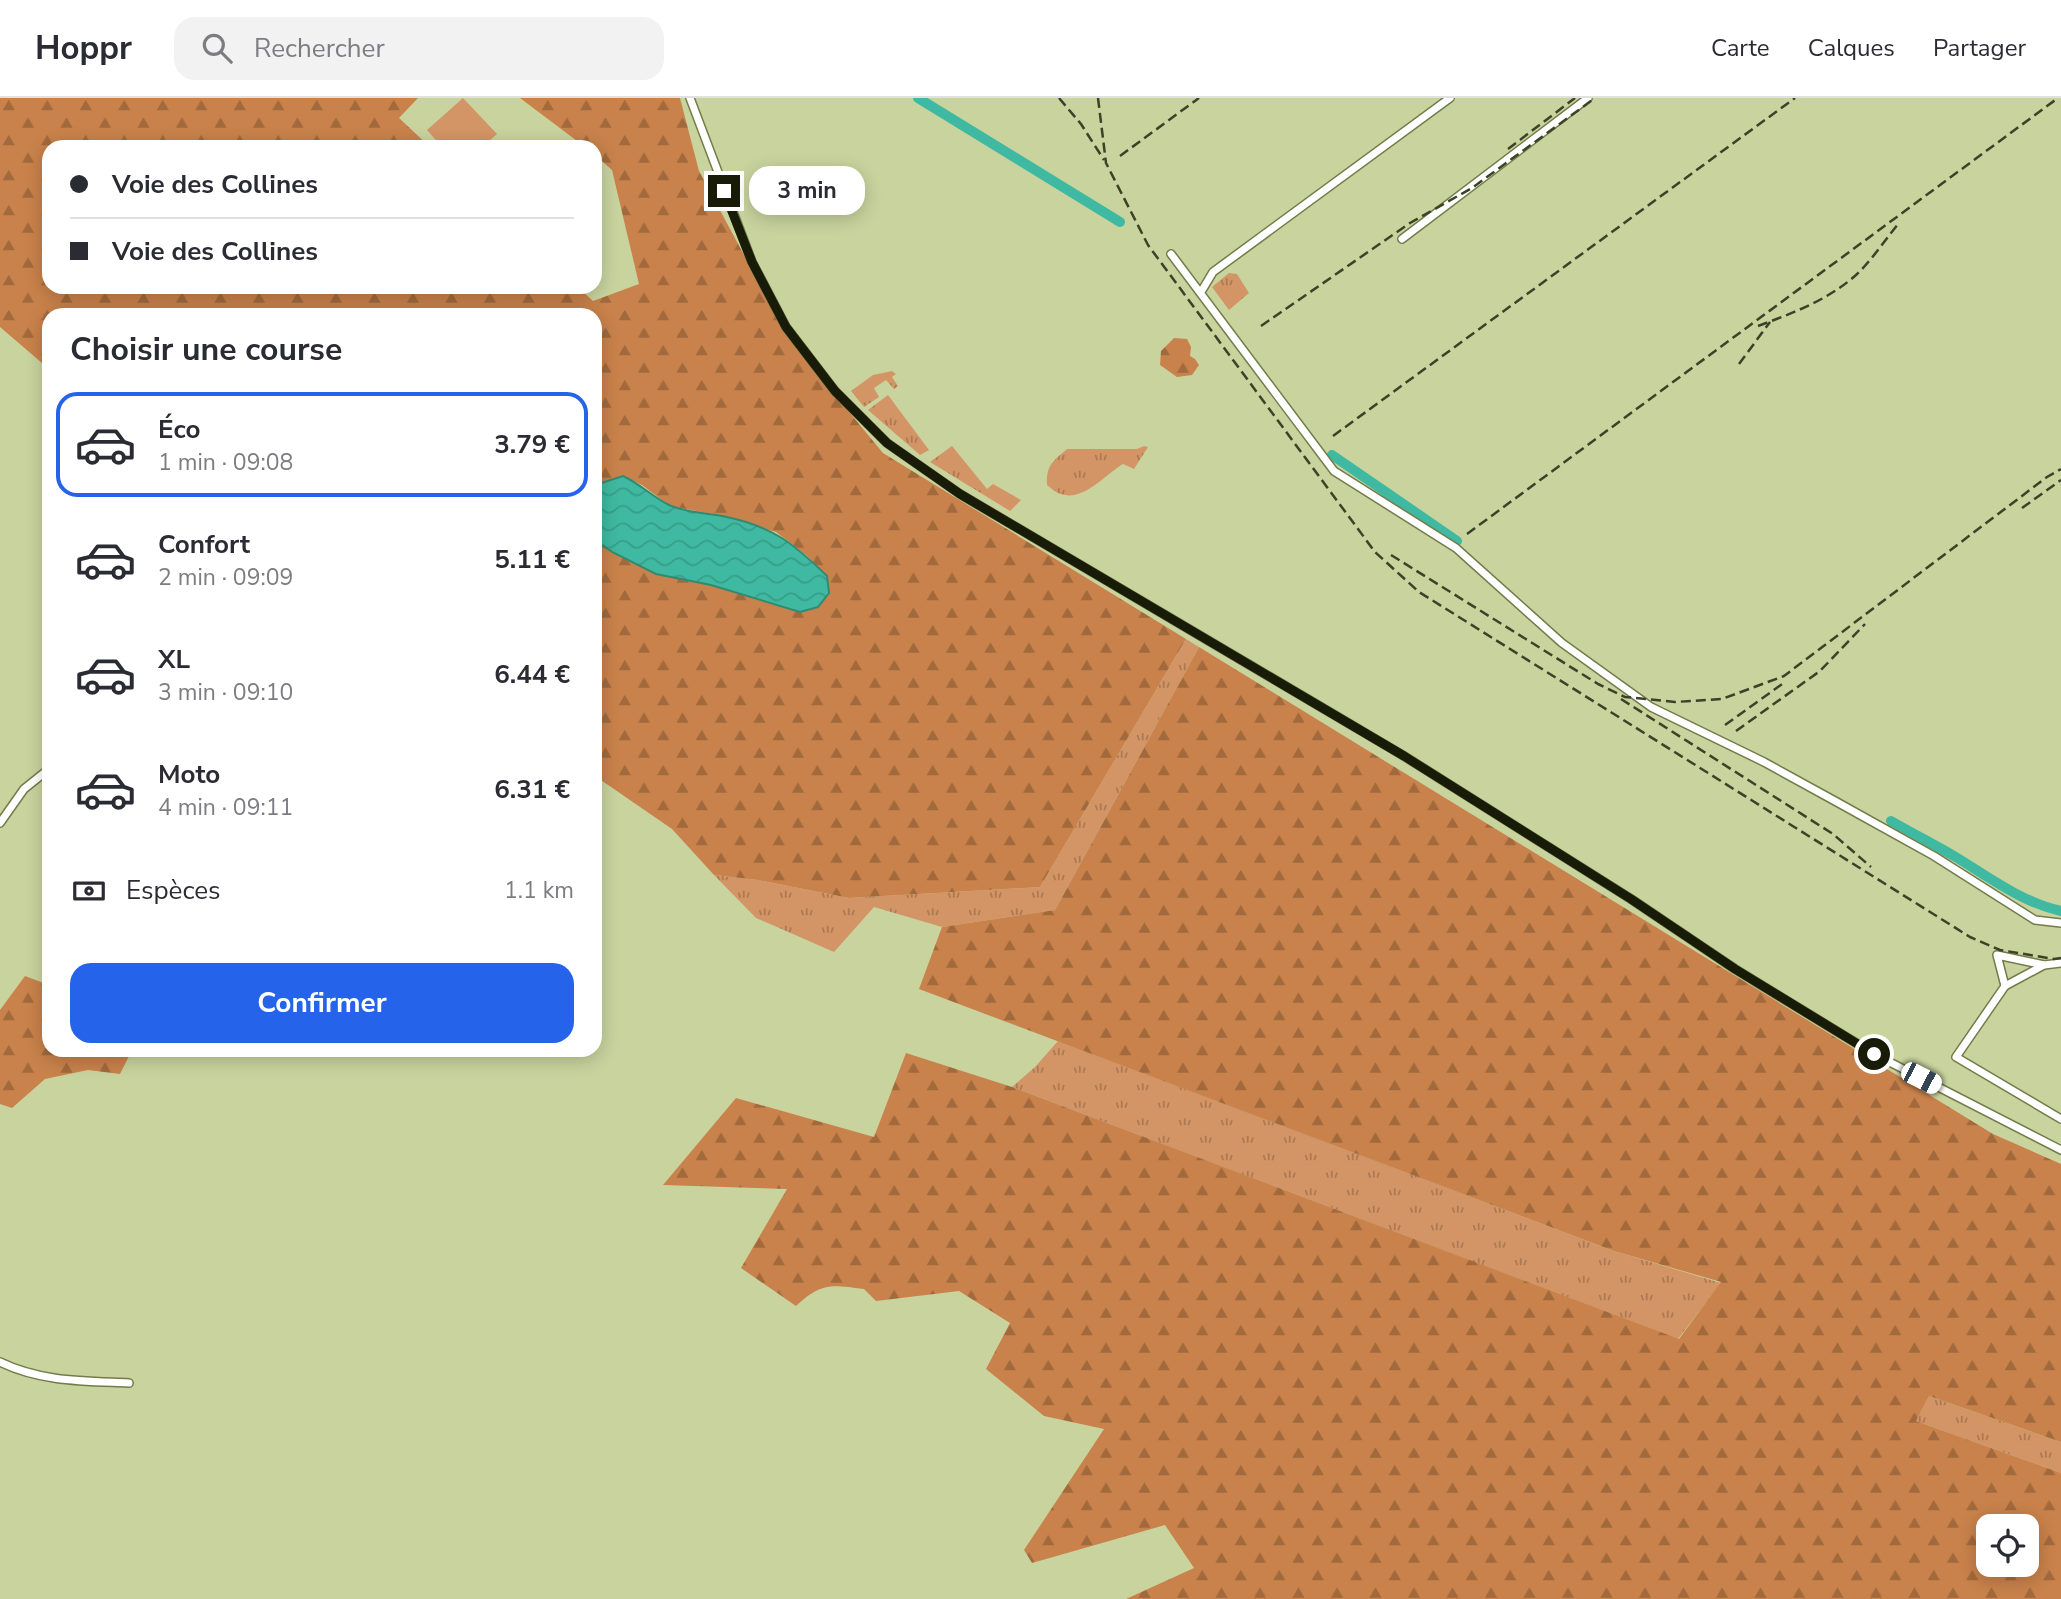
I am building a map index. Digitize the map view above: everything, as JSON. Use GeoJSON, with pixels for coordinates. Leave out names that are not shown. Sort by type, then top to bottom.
{"type":"FeatureCollection","features":[{"type":"Feature","properties":{"kind":"street"},"geometry":{"type":"LineString","coordinates":[[690,98],[752,262],[786,327],[835,391],[887,443],[960,494],[1404,756],[1631,899],[1735,969],[1874,1054],[2061,1150]]}},
{"type":"Feature","properties":{"kind":"street"},"geometry":{"type":"LineString","coordinates":[[1201,292],[1213,272],[1450,98]]}},
{"type":"Feature","properties":{"kind":"street"},"geometry":{"type":"LineString","coordinates":[[1402,239],[1588,98]]}},
{"type":"Feature","properties":{"kind":"street"},"geometry":{"type":"LineString","coordinates":[[1171,254],[1334,471],[1456,548],[1562,643],[1651,707],[1764,762],[1835,801],[1934,856],[2035,920],[2061,923]]}},
{"type":"Feature","properties":{"kind":"street"},"geometry":{"type":"LineString","coordinates":[[0,823],[24,789],[42,775]]}},
{"type":"Feature","properties":{"kind":"street"},"geometry":{"type":"LineString","coordinates":[[2005,986],[1997,955],[2044,965],[2061,963]]}},
{"type":"Feature","properties":{"kind":"street"},"geometry":{"type":"LineString","coordinates":[[2044,965],[2005,986],[1956,1056],[2061,1119]]}},
{"type":"Feature","properties":{"kind":"street"},"geometry":{"type":"LineString","coordinates":[[0,1362],[18,1370],[54,1379],[129,1384]]}},
{"type":"Feature","properties":{"kind":"green space"},"geometry":{"type":"Polygon","coordinates":[[[0,98],[418,98],[399,118],[423,140],[42,140],[42,294],[586,294],[593,301],[639,284],[612,170],[602,161],[602,140],[576,140],[520,98],[680,98],[699,171],[781,324],[806,360],[883,453],[1186,639],[1040,887],[849,898],[758,880],[714,875],[672,829],[602,781],[602,545],[656,574],[711,585],[800,612],[818,607],[829,593],[827,576],[806,555],[776,532],[728,517],[670,506],[642,485],[623,476],[602,483],[602,308],[42,308],[42,363],[0,327],[0,98]]]}},
{"type":"Feature","properties":{"kind":"green space"},"geometry":{"type":"Polygon","coordinates":[[[463,98],[497,134],[490,140],[436,140],[427,130],[463,98]]]}},
{"type":"Feature","properties":{"kind":"green space"},"geometry":{"type":"Polygon","coordinates":[[[1229,273],[1237,274],[1249,293],[1229,310],[1212,287],[1229,273]]]}},
{"type":"Feature","properties":{"kind":"green space"},"geometry":{"type":"Polygon","coordinates":[[[1174,338],[1187,339],[1191,347],[1190,356],[1199,365],[1192,375],[1177,377],[1160,365],[1161,351],[1174,338]]]}},
{"type":"Feature","properties":{"kind":"green space"},"geometry":{"type":"Polygon","coordinates":[[[892,371],[896,374],[892,377],[898,386],[894,389],[886,380],[874,388],[879,397],[864,407],[851,391],[873,375],[892,371]]]}},
{"type":"Feature","properties":{"kind":"green space"},"geometry":{"type":"Polygon","coordinates":[[[888,395],[929,450],[920,455],[868,410],[888,395]]]}},
{"type":"Feature","properties":{"kind":"green space"},"geometry":{"type":"Polygon","coordinates":[[[952,446],[987,489],[993,484],[1021,500],[1010,511],[930,462],[952,446]]]}},
{"type":"Feature","properties":{"kind":"green space"},"geometry":{"type":"Polygon","coordinates":[[[1148,447],[1134,469],[1123,464],[1086,491],[1069,495],[1059,493],[1047,485],[1051,464],[1067,449],[1137,449],[1148,447]]]}},
{"type":"Feature","properties":{"kind":"green space"},"geometry":{"type":"Polygon","coordinates":[[[1186,639],[1199,647],[1055,910],[942,927],[874,907],[834,952],[756,918],[714,875],[758,880],[849,898],[1040,887],[1186,639]]]}},
{"type":"Feature","properties":{"kind":"green space"},"geometry":{"type":"Polygon","coordinates":[[[1199,647],[1993,1134],[2061,1164],[2061,1442],[1929,1396],[1916,1421],[2061,1473],[2061,1599],[1126,1599],[1194,1568],[1165,1525],[1032,1563],[1024,1550],[1104,1429],[1044,1416],[986,1369],[1010,1323],[959,1291],[876,1301],[864,1289],[835,1286],[820,1289],[796,1306],[741,1268],[787,1189],[663,1185],[736,1098],[874,1137],[906,1053],[1012,1087],[1679,1339],[1721,1282],[1614,1251],[919,989],[942,927],[1055,910],[1199,647]]]}},
{"type":"Feature","properties":{"kind":"green space"},"geometry":{"type":"Polygon","coordinates":[[[25,976],[42,982],[42,1057],[128,1057],[120,1074],[88,1070],[45,1079],[12,1108],[0,1104],[0,1010],[25,976]]]}},
{"type":"Feature","properties":{"kind":"green space"},"geometry":{"type":"Polygon","coordinates":[[[1058,1041],[1614,1251],[1721,1283],[1678,1339],[1012,1087],[1035,1067],[1058,1041]]]}},
{"type":"Feature","properties":{"kind":"green space"},"geometry":{"type":"Polygon","coordinates":[[[1929,1396],[2061,1442],[2061,1473],[1916,1421],[1929,1396]]]}},
{"type":"Feature","properties":{"kind":"water"},"geometry":{"type":"Polygon","coordinates":[[[623,476],[675,507],[739,520],[768,530],[792,545],[827,576],[829,593],[818,607],[800,612],[711,585],[656,574],[602,545],[602,483],[623,476]]]}},
{"type":"Feature","properties":{"kind":"waterway"},"geometry":{"type":"LineString","coordinates":[[918,98],[1120,222]]}},
{"type":"Feature","properties":{"kind":"waterway"},"geometry":{"type":"LineString","coordinates":[[1332,455],[1457,541]]}},
{"type":"Feature","properties":{"kind":"waterway"},"geometry":{"type":"LineString","coordinates":[[1891,821],[2032,902],[2061,911]]}},
{"type":"Feature","properties":{"kind":"railway"},"geometry":{"type":"LineString","coordinates":[[1059,98],[1081,124],[1104,160]]}},
{"type":"Feature","properties":{"kind":"railway"},"geometry":{"type":"LineString","coordinates":[[1098,98],[1106,163],[1148,245],[1375,552],[1419,592],[1970,937],[2000,950],[2061,958]]}},
{"type":"Feature","properties":{"kind":"railway"},"geometry":{"type":"LineString","coordinates":[[1120,156],[1199,98]]}},
{"type":"Feature","properties":{"kind":"railway"},"geometry":{"type":"LineString","coordinates":[[1508,149],[1575,98]]}},
{"type":"Feature","properties":{"kind":"railway"},"geometry":{"type":"LineString","coordinates":[[1261,326],[1410,223],[1472,188],[1595,98]]}},
{"type":"Feature","properties":{"kind":"railway"},"geometry":{"type":"LineString","coordinates":[[1333,436],[1795,98]]}},
{"type":"Feature","properties":{"kind":"railway"},"geometry":{"type":"LineString","coordinates":[[1467,534],[2058,98]]}},
{"type":"Feature","properties":{"kind":"railway"},"geometry":{"type":"LineString","coordinates":[[1758,326],[1810,305],[1845,284],[1868,263],[1899,223]]}},
{"type":"Feature","properties":{"kind":"railway"},"geometry":{"type":"LineString","coordinates":[[1739,364],[1770,322]]}},
{"type":"Feature","properties":{"kind":"railway"},"geometry":{"type":"LineString","coordinates":[[1391,555],[1598,684],[1625,697],[1675,702],[1722,699],[1784,676],[2061,469]]}},
{"type":"Feature","properties":{"kind":"railway"},"geometry":{"type":"LineString","coordinates":[[2022,508],[2061,480]]}},
{"type":"Feature","properties":{"kind":"railway"},"geometry":{"type":"LineString","coordinates":[[1736,731],[1820,671],[1865,624]]}},
{"type":"Feature","properties":{"kind":"railway"},"geometry":{"type":"LineString","coordinates":[[1725,725],[1785,682]]}},
{"type":"Feature","properties":{"kind":"railway"},"geometry":{"type":"LineString","coordinates":[[1621,699],[1833,834],[1871,867]]}},
{"type":"Feature","properties":{"kind":"route"},"geometry":{"type":"LineString","coordinates":[[724,191],[752,262],[786,327],[835,391],[887,443],[960,494],[1404,756],[1631,899],[1735,969],[1874,1054]]}}]}
